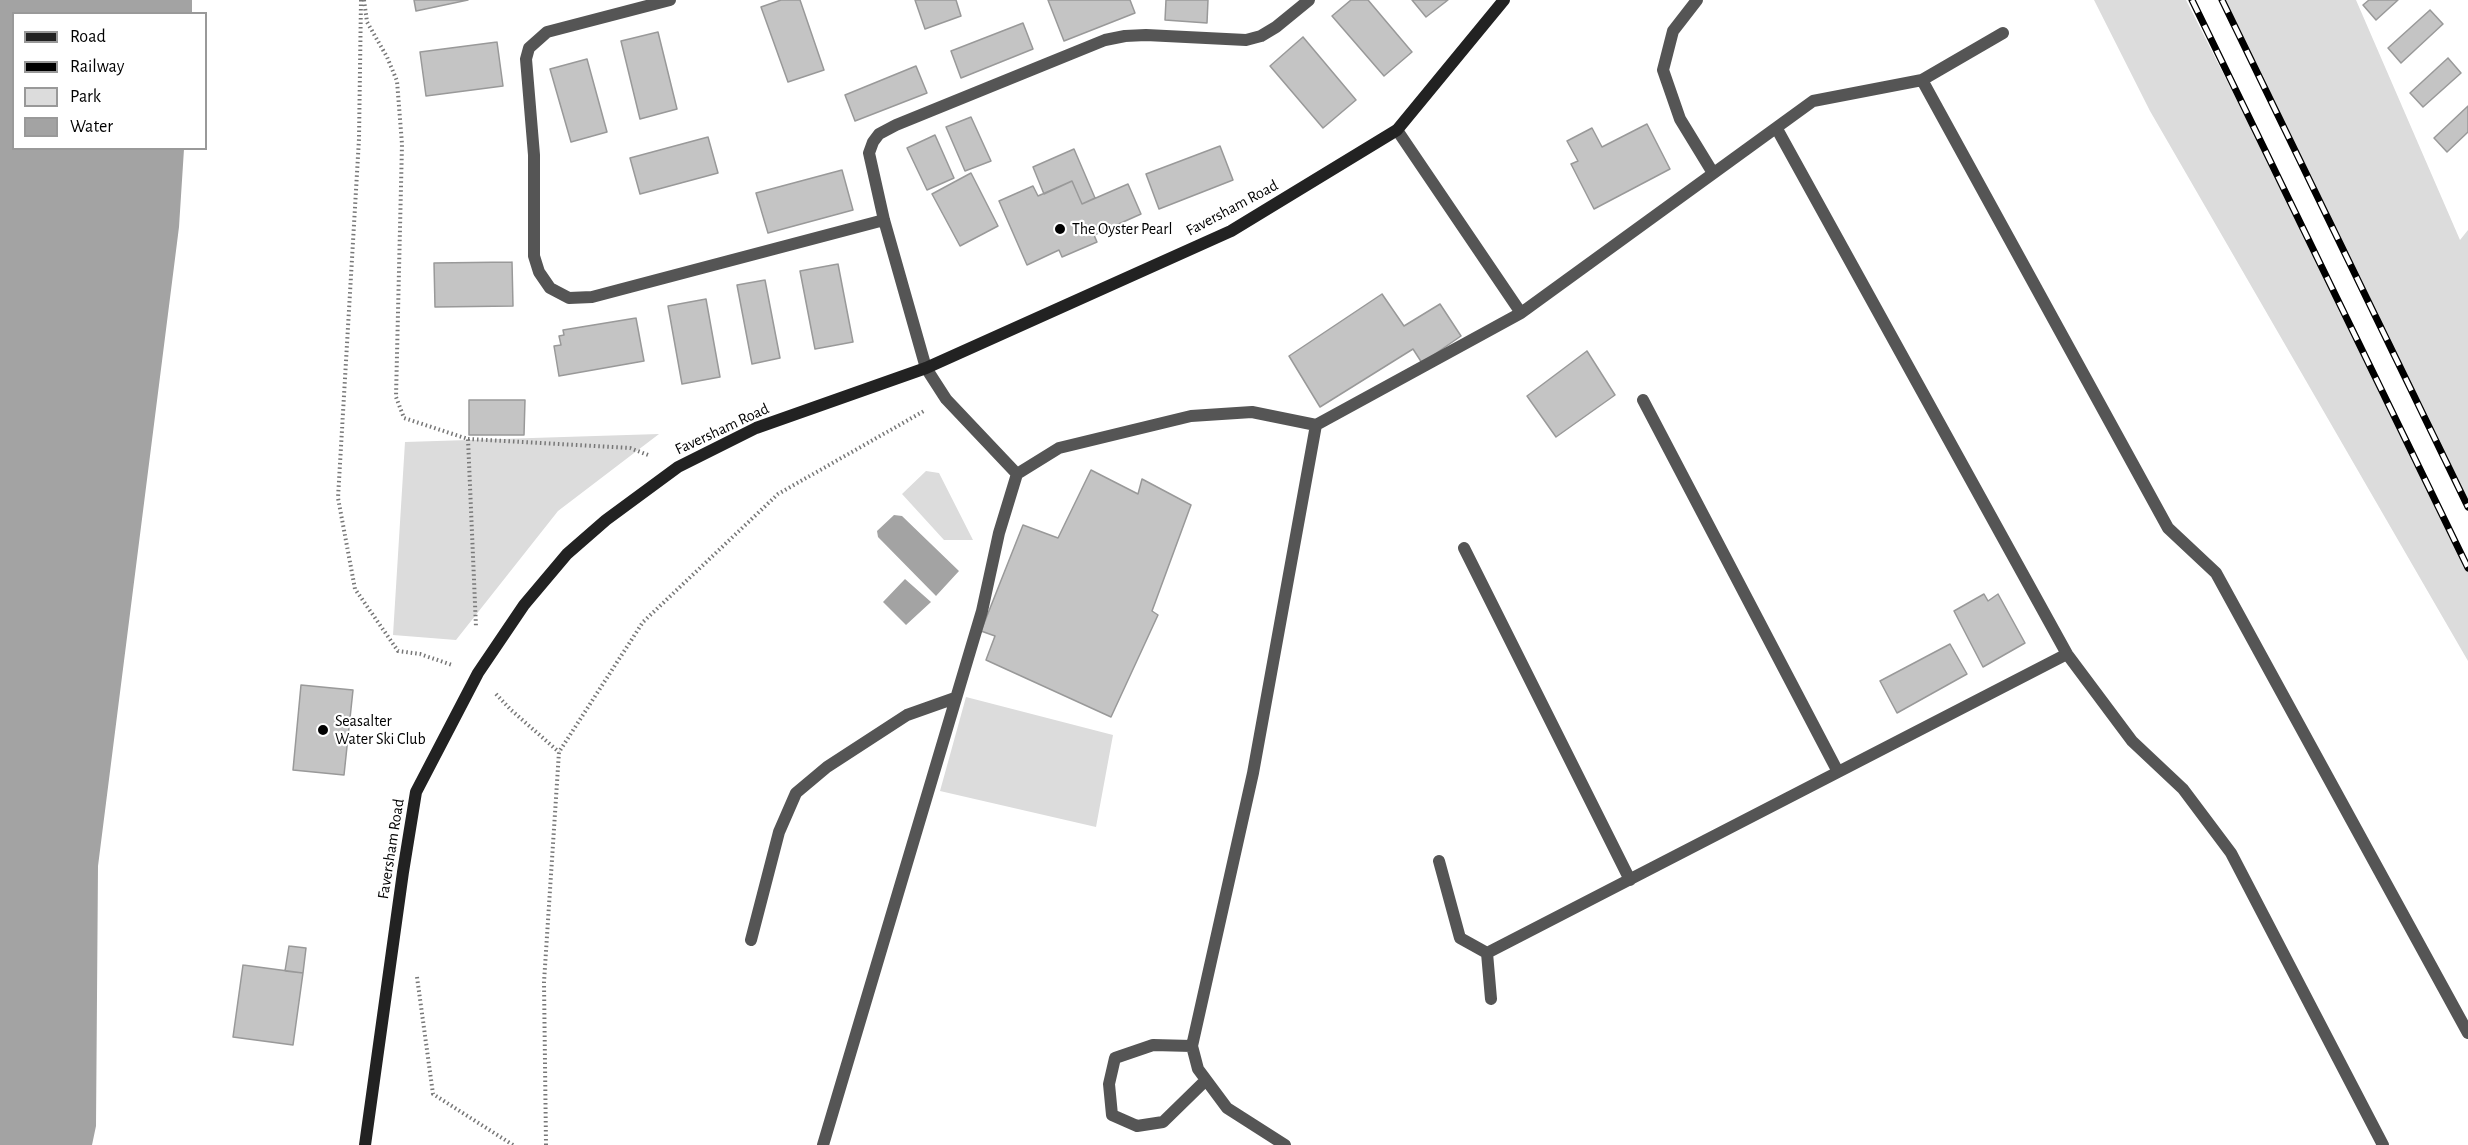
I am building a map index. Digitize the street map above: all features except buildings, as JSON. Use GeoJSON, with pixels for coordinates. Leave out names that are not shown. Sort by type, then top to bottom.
{"type":"FeatureCollection","features":[{"type":"Feature","properties":{"kind":"street","name":"Faversham Road"},"geometry":{"type":"LineString","coordinates":[[365,1145],[416,792],[478,673],[524,605],[567,554],[606,520],[678,467],[756,428],[926,368],[1231,231],[1397,130],[1504,0]]}},
{"type":"Feature","properties":{"kind":"lane"},"geometry":{"type":"LineString","coordinates":[[670,0],[547,32],[529,48],[526,59],[534,155],[534,256],[539,272],[550,288],[569,298],[592,297],[884,220]]}},
{"type":"Feature","properties":{"kind":"lane"},"geometry":{"type":"LineString","coordinates":[[1017,474],[946,399],[926,368],[884,220],[869,153],[879,134],[1105,40],[1146,35],[1246,40],[1261,36],[1276,27],[1309,0]]}},
{"type":"Feature","properties":{"kind":"lane"},"geometry":{"type":"LineString","coordinates":[[1697,0],[1673,31],[1663,70],[1680,119],[1713,173]]}},
{"type":"Feature","properties":{"kind":"lane"},"geometry":{"type":"LineString","coordinates":[[824,1145],[982,611],[999,533],[1017,474],[1059,448],[1191,416],[1252,412],[1316,425],[1521,313],[1813,101],[1922,80],[2003,33]]}},
{"type":"Feature","properties":{"kind":"lane"},"geometry":{"type":"LineString","coordinates":[[1922,80],[2168,528],[2216,573],[2468,1033]]}},
{"type":"Feature","properties":{"kind":"lane"},"geometry":{"type":"LineString","coordinates":[[1777,129],[2067,654],[2132,741],[2183,789],[2231,853],[2383,1145]]}},
{"type":"Feature","properties":{"kind":"lane"},"geometry":{"type":"LineString","coordinates":[[1397,130],[1521,313]]}},
{"type":"Feature","properties":{"kind":"lane"},"geometry":{"type":"LineString","coordinates":[[1643,400],[1838,772]]}},
{"type":"Feature","properties":{"kind":"lane"},"geometry":{"type":"LineString","coordinates":[[1285,1145],[1227,1108],[1198,1069],[1192,1046],[1253,773],[1316,425]]}},
{"type":"Feature","properties":{"kind":"lane"},"geometry":{"type":"LineString","coordinates":[[1464,548],[1630,880]]}},
{"type":"Feature","properties":{"kind":"lane"},"geometry":{"type":"LineString","coordinates":[[1487,953],[2067,654]]}},
{"type":"Feature","properties":{"kind":"lane"},"geometry":{"type":"LineString","coordinates":[[751,940],[779,832],[796,793],[827,767],[908,715],[955,698]]}},
{"type":"Feature","properties":{"kind":"lane"},"geometry":{"type":"LineString","coordinates":[[1439,861],[1461,938],[1487,953]]}},
{"type":"Feature","properties":{"kind":"lane"},"geometry":{"type":"LineString","coordinates":[[1487,953],[1491,999]]}},
{"type":"Feature","properties":{"kind":"lane"},"geometry":{"type":"LineString","coordinates":[[1192,1046],[1153,1045],[1114,1058],[1109,1084],[1112,1115],[1137,1126],[1163,1122],[1206,1080]]}},
{"type":"Feature","properties":{"kind":"path"},"geometry":{"type":"LineString","coordinates":[[362,0],[367,22],[387,57],[397,81],[401,134],[396,397],[404,417],[468,439],[630,448],[678,467]]}},
{"type":"Feature","properties":{"kind":"path"},"geometry":{"type":"LineString","coordinates":[[362,0],[359,139],[338,498],[355,589],[398,651],[420,654],[478,673],[511,710],[559,752]]}},
{"type":"Feature","properties":{"kind":"path"},"geometry":{"type":"LineString","coordinates":[[546,1145],[544,982],[559,752],[643,622],[778,494],[946,399]]}},
{"type":"Feature","properties":{"kind":"path"},"geometry":{"type":"LineString","coordinates":[[468,439],[478,673]]}},
{"type":"Feature","properties":{"kind":"path"},"geometry":{"type":"LineString","coordinates":[[416,966],[433,1094],[513,1145]]}},
{"type":"Feature","properties":{"kind":"green space"},"geometry":{"type":"Polygon","coordinates":[[[2094,0],[2186,0],[2329,282],[2468,568],[2468,661],[2150,111],[2094,0]]]}},
{"type":"Feature","properties":{"kind":"green space"},"geometry":{"type":"Polygon","coordinates":[[[2222,0],[2356,0],[2460,240],[2468,230],[2468,507],[2222,0]]]}},
{"type":"Feature","properties":{"kind":"green space"},"geometry":{"type":"Polygon","coordinates":[[[659,434],[558,511],[456,640],[393,635],[405,442],[659,434]]]}},
{"type":"Feature","properties":{"kind":"green space"},"geometry":{"type":"Polygon","coordinates":[[[926,471],[939,473],[973,540],[944,540],[902,494],[926,471]]]}},
{"type":"Feature","properties":{"kind":"green space"},"geometry":{"type":"Polygon","coordinates":[[[966,697],[1113,735],[1096,827],[940,791],[966,697]]]}},
{"type":"Feature","properties":{"kind":"water"},"geometry":{"type":"Polygon","coordinates":[[[0,0],[192,0],[192,12],[12,12],[12,150],[184,150],[179,227],[98,866],[96,1126],[92,1145],[0,1145],[0,0]]]}},
{"type":"Feature","properties":{"kind":"water"},"geometry":{"type":"Polygon","coordinates":[[[894,515],[902,516],[959,571],[936,596],[878,537],[877,531],[894,515]]]}},
{"type":"Feature","properties":{"kind":"water"},"geometry":{"type":"Polygon","coordinates":[[[905,579],[931,602],[906,625],[883,602],[905,579]]]}},
{"type":"Feature","properties":{"kind":"railway"},"geometry":{"type":"LineString","coordinates":[[2192,0],[2468,568]]}},
{"type":"Feature","properties":{"kind":"railway"},"geometry":{"type":"LineString","coordinates":[[2222,0],[2468,507]]}},
{"type":"Feature","properties":{"kind":"place","name":"The Oyster Pearl"},"geometry":{"type":"Point","coordinates":[1060,229]}},
{"type":"Feature","properties":{"kind":"place","name":"Seasalter Water Ski Club"},"geometry":{"type":"Point","coordinates":[323,730]}}]}
